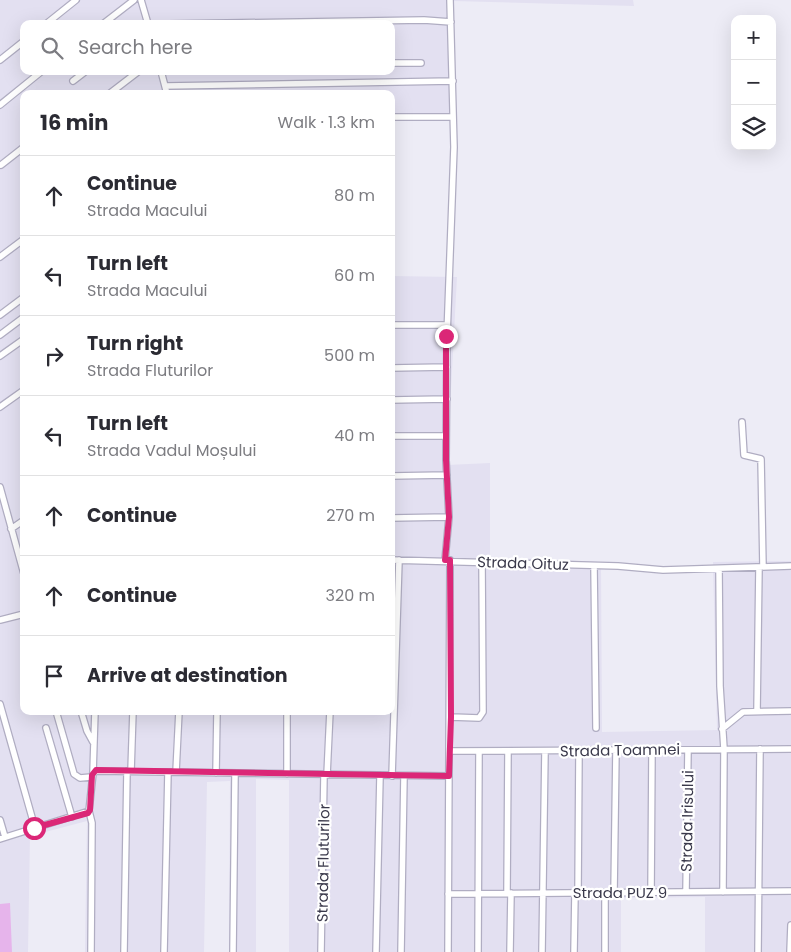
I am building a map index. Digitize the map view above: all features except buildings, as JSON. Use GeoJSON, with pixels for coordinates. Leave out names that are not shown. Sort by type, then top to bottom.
{"type":"FeatureCollection","features":[{"type":"Feature","properties":{"kind":"street"},"geometry":{"type":"LineString","coordinates":[[51,20],[76,0]]}},
{"type":"Feature","properties":{"kind":"street"},"geometry":{"type":"LineString","coordinates":[[108,20],[134,0]]}},
{"type":"Feature","properties":{"kind":"street"},"geometry":{"type":"LineString","coordinates":[[142,0],[147,20]]}},
{"type":"Feature","properties":{"kind":"street"},"geometry":{"type":"LineString","coordinates":[[448,952],[451,717],[449,517],[446,436],[453,117],[450,0]]}},
{"type":"Feature","properties":{"kind":"street"},"geometry":{"type":"LineString","coordinates":[[395,20],[451,22]]}},
{"type":"Feature","properties":{"kind":"street"},"geometry":{"type":"LineString","coordinates":[[0,60],[20,44]]}},
{"type":"Feature","properties":{"kind":"street"},"geometry":{"type":"LineString","coordinates":[[395,63],[421,63]]}},
{"type":"Feature","properties":{"kind":"street"},"geometry":{"type":"LineString","coordinates":[[0,105],[37,75]]}},
{"type":"Feature","properties":{"kind":"street"},"geometry":{"type":"LineString","coordinates":[[73,81],[81,75]]}},
{"type":"Feature","properties":{"kind":"street"},"geometry":{"type":"LineString","coordinates":[[114,90],[134,75]]}},
{"type":"Feature","properties":{"kind":"street"},"geometry":{"type":"LineString","coordinates":[[162,75],[166,90]]}},
{"type":"Feature","properties":{"kind":"street"},"geometry":{"type":"LineString","coordinates":[[165,86],[453,82]]}},
{"type":"Feature","properties":{"kind":"street"},"geometry":{"type":"LineString","coordinates":[[395,116],[453,117]]}},
{"type":"Feature","properties":{"kind":"street"},"geometry":{"type":"LineString","coordinates":[[1,165],[20,150]]}},
{"type":"Feature","properties":{"kind":"street"},"geometry":{"type":"LineString","coordinates":[[0,257],[20,242]]}},
{"type":"Feature","properties":{"kind":"street"},"geometry":{"type":"LineString","coordinates":[[0,315],[20,300]]}},
{"type":"Feature","properties":{"kind":"street"},"geometry":{"type":"LineString","coordinates":[[0,335],[20,321]]}},
{"type":"Feature","properties":{"kind":"street"},"geometry":{"type":"LineString","coordinates":[[395,325],[447,325]]}},
{"type":"Feature","properties":{"kind":"street"},"geometry":{"type":"LineString","coordinates":[[0,356],[20,342]]}},
{"type":"Feature","properties":{"kind":"street"},"geometry":{"type":"LineString","coordinates":[[395,368],[447,367]]}},
{"type":"Feature","properties":{"kind":"street"},"geometry":{"type":"LineString","coordinates":[[0,407],[20,393]]}},
{"type":"Feature","properties":{"kind":"street"},"geometry":{"type":"LineString","coordinates":[[395,400],[447,399]]}},
{"type":"Feature","properties":{"kind":"street"},"geometry":{"type":"LineString","coordinates":[[742,422],[744,455],[761,458],[761,567],[757,712]]}},
{"type":"Feature","properties":{"kind":"street"},"geometry":{"type":"LineString","coordinates":[[395,436],[446,436]]}},
{"type":"Feature","properties":{"kind":"street"},"geometry":{"type":"LineString","coordinates":[[395,476],[447,476]]}},
{"type":"Feature","properties":{"kind":"street"},"geometry":{"type":"LineString","coordinates":[[0,487],[2,504],[20,560]]}},
{"type":"Feature","properties":{"kind":"street"},"geometry":{"type":"LineString","coordinates":[[395,518],[449,517]]}},
{"type":"Feature","properties":{"kind":"street"},"geometry":{"type":"LineString","coordinates":[[11,529],[20,523]]}},
{"type":"Feature","properties":{"kind":"street","name":"Strada Oituz"},"geometry":{"type":"LineString","coordinates":[[395,560],[482,561],[663,570],[791,566]]}},
{"type":"Feature","properties":{"kind":"street"},"geometry":{"type":"LineString","coordinates":[[395,683],[399,560]]}},
{"type":"Feature","properties":{"kind":"street"},"geometry":{"type":"LineString","coordinates":[[451,717],[478,718],[483,712],[482,561]]}},
{"type":"Feature","properties":{"kind":"street"},"geometry":{"type":"LineString","coordinates":[[594,566],[596,728]]}},
{"type":"Feature","properties":{"kind":"street"},"geometry":{"type":"LineString","coordinates":[[719,569],[724,750],[723,892]]}},
{"type":"Feature","properties":{"kind":"street"},"geometry":{"type":"LineString","coordinates":[[0,620],[20,615]]}},
{"type":"Feature","properties":{"kind":"street"},"geometry":{"type":"LineString","coordinates":[[0,704],[34,828]]}},
{"type":"Feature","properties":{"kind":"street"},"geometry":{"type":"LineString","coordinates":[[722,730],[744,712],[791,711]]}},
{"type":"Feature","properties":{"kind":"street"},"geometry":{"type":"LineString","coordinates":[[57,715],[74,774],[80,778],[92,775],[96,770],[449,776]]}},
{"type":"Feature","properties":{"kind":"street"},"geometry":{"type":"LineString","coordinates":[[82,715],[93,742]]}},
{"type":"Feature","properties":{"kind":"street"},"geometry":{"type":"LineString","coordinates":[[91,952],[92,823],[89,811],[95,715]]}},
{"type":"Feature","properties":{"kind":"street"},"geometry":{"type":"LineString","coordinates":[[124,952],[129,771],[133,715]]}},
{"type":"Feature","properties":{"kind":"street"},"geometry":{"type":"LineString","coordinates":[[176,772],[178,715]]}},
{"type":"Feature","properties":{"kind":"street"},"geometry":{"type":"LineString","coordinates":[[216,773],[217,715]]}},
{"type":"Feature","properties":{"kind":"street"},"geometry":{"type":"LineString","coordinates":[[287,715],[287,774]]}},
{"type":"Feature","properties":{"kind":"street","name":"Strada Fluturilor"},"geometry":{"type":"LineString","coordinates":[[321,952],[326,775],[330,715]]}},
{"type":"Feature","properties":{"kind":"street"},"geometry":{"type":"LineString","coordinates":[[392,776],[394,715]]}},
{"type":"Feature","properties":{"kind":"street"},"geometry":{"type":"LineString","coordinates":[[46,728],[72,818]]}},
{"type":"Feature","properties":{"kind":"street"},"geometry":{"type":"LineString","coordinates":[[758,952],[760,749]]}},
{"type":"Feature","properties":{"kind":"street","name":"Strada Toamnei"},"geometry":{"type":"LineString","coordinates":[[450,751],[790,749]]}},
{"type":"Feature","properties":{"kind":"street"},"geometry":{"type":"LineString","coordinates":[[574,952],[577,893],[579,750]]}},
{"type":"Feature","properties":{"kind":"street"},"geometry":{"type":"LineString","coordinates":[[614,893],[616,750]]}},
{"type":"Feature","properties":{"kind":"street"},"geometry":{"type":"LineString","coordinates":[[651,893],[652,750]]}},
{"type":"Feature","properties":{"kind":"street","name":"Strada Irisului"},"geometry":{"type":"LineString","coordinates":[[686,892],[688,750]]}},
{"type":"Feature","properties":{"kind":"street"},"geometry":{"type":"LineString","coordinates":[[478,952],[479,751]]}},
{"type":"Feature","properties":{"kind":"street"},"geometry":{"type":"LineString","coordinates":[[508,751],[510,952]]}},
{"type":"Feature","properties":{"kind":"street"},"geometry":{"type":"LineString","coordinates":[[542,952],[545,751]]}},
{"type":"Feature","properties":{"kind":"street"},"geometry":{"type":"LineString","coordinates":[[164,952],[168,772]]}},
{"type":"Feature","properties":{"kind":"street"},"geometry":{"type":"LineString","coordinates":[[233,952],[235,773]]}},
{"type":"Feature","properties":{"kind":"street"},"geometry":{"type":"LineString","coordinates":[[376,952],[380,776]]}},
{"type":"Feature","properties":{"kind":"street"},"geometry":{"type":"LineString","coordinates":[[401,952],[404,776]]}},
{"type":"Feature","properties":{"kind":"street"},"geometry":{"type":"LineString","coordinates":[[0,820],[3,838],[72,818],[89,811]]}},
{"type":"Feature","properties":{"kind":"street","name":"Strada PUZ 9"},"geometry":{"type":"LineString","coordinates":[[448,894],[791,891]]}},
{"type":"Feature","properties":{"kind":"street"},"geometry":{"type":"LineString","coordinates":[[605,952],[606,893]]}},
{"type":"Feature","properties":{"kind":"street"},"geometry":{"type":"LineString","coordinates":[[790,952],[791,925]]}},
{"type":"Feature","properties":{"kind":"shaded area"},"geometry":{"type":"Polygon","coordinates":[[[0,0],[633,0],[634,6],[453,1],[455,120],[395,121],[395,90],[20,90],[20,715],[395,715],[395,276],[457,277],[447,465],[490,463],[490,557],[601,562],[602,732],[717,730],[713,562],[791,561],[791,952],[705,952],[705,897],[621,898],[621,952],[289,952],[289,780],[256,779],[256,952],[229,952],[230,781],[207,782],[204,952],[85,952],[87,821],[30,836],[28,952],[0,952],[0,0]]]}},
{"type":"Feature","properties":{"kind":"shaded area"},"geometry":{"type":"Polygon","coordinates":[[[10,903],[12,952],[0,952],[0,904],[10,903]]]}},
{"type":"Feature","properties":{"kind":"route"},"geometry":{"type":"LineString","coordinates":[[34,828],[88,813],[90,810],[92,775],[96,770],[449,776],[451,717],[450,560],[445,560],[449,528],[446,460],[446,336]]}}]}
